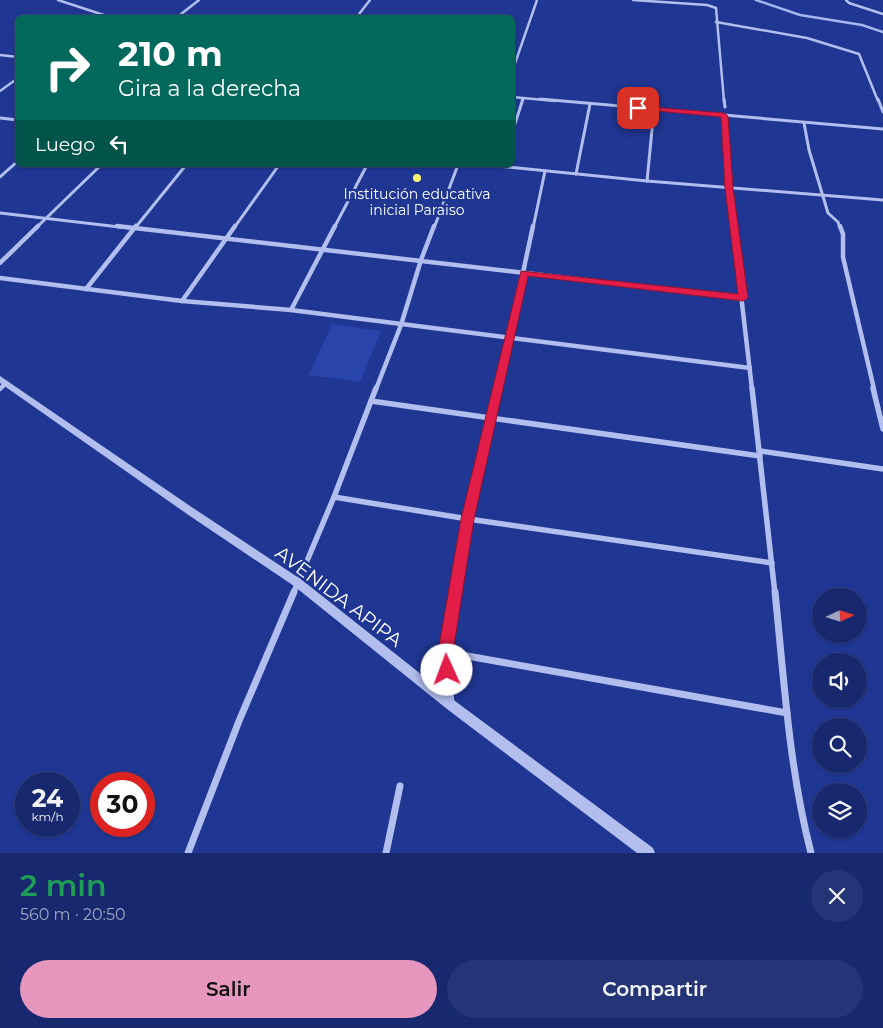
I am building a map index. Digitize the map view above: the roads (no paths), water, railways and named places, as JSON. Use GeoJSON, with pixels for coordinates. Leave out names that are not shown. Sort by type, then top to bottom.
{"type":"FeatureCollection","features":[{"type":"Feature","properties":{"kind":"street"},"geometry":{"type":"LineString","coordinates":[[58,0],[104,15]]}},
{"type":"Feature","properties":{"kind":"street"},"geometry":{"type":"LineString","coordinates":[[180,15],[199,0]]}},
{"type":"Feature","properties":{"kind":"street"},"geometry":{"type":"LineString","coordinates":[[358,15],[370,0]]}},
{"type":"Feature","properties":{"kind":"street"},"geometry":{"type":"LineString","coordinates":[[515,64],[538,0]]}},
{"type":"Feature","properties":{"kind":"street"},"geometry":{"type":"LineString","coordinates":[[634,0],[713,6],[716,8],[725,107]]}},
{"type":"Feature","properties":{"kind":"street"},"geometry":{"type":"LineString","coordinates":[[846,0],[849,3],[883,14]]}},
{"type":"Feature","properties":{"kind":"street"},"geometry":{"type":"LineString","coordinates":[[716,22],[783,33],[843,48],[859,54],[883,112]]}},
{"type":"Feature","properties":{"kind":"street"},"geometry":{"type":"LineString","coordinates":[[0,55],[15,57]]}},
{"type":"Feature","properties":{"kind":"street"},"geometry":{"type":"LineString","coordinates":[[0,91],[15,80]]}},
{"type":"Feature","properties":{"kind":"street"},"geometry":{"type":"LineString","coordinates":[[515,97],[883,129]]}},
{"type":"Feature","properties":{"kind":"street"},"geometry":{"type":"LineString","coordinates":[[515,123],[523,98]]}},
{"type":"Feature","properties":{"kind":"street"},"geometry":{"type":"LineString","coordinates":[[576,174],[590,104]]}},
{"type":"Feature","properties":{"kind":"street"},"geometry":{"type":"LineString","coordinates":[[647,181],[654,109]]}},
{"type":"Feature","properties":{"kind":"street"},"geometry":{"type":"LineString","coordinates":[[724,116],[729,188],[743,298],[787,713],[800,811],[811,853]]}},
{"type":"Feature","properties":{"kind":"street"},"geometry":{"type":"LineString","coordinates":[[0,118],[15,120]]}},
{"type":"Feature","properties":{"kind":"street"},"geometry":{"type":"LineString","coordinates":[[804,123],[809,150],[828,213],[838,222],[843,234],[843,257],[883,429]]}},
{"type":"Feature","properties":{"kind":"street"},"geometry":{"type":"LineString","coordinates":[[0,177],[15,164]]}},
{"type":"Feature","properties":{"kind":"street"},"geometry":{"type":"LineString","coordinates":[[0,263],[99,167]]}},
{"type":"Feature","properties":{"kind":"street"},"geometry":{"type":"LineString","coordinates":[[86,289],[184,167]]}},
{"type":"Feature","properties":{"kind":"street"},"geometry":{"type":"LineString","coordinates":[[182,301],[278,167]]}},
{"type":"Feature","properties":{"kind":"street"},"geometry":{"type":"LineString","coordinates":[[291,310],[366,167]]}},
{"type":"Feature","properties":{"kind":"street"},"geometry":{"type":"LineString","coordinates":[[188,853],[239,721],[334,496],[401,325],[421,260],[457,167]]}},
{"type":"Feature","properties":{"kind":"street"},"geometry":{"type":"LineString","coordinates":[[511,167],[824,197],[883,200]]}},
{"type":"Feature","properties":{"kind":"street"},"geometry":{"type":"LineString","coordinates":[[451,705],[445,652],[468,519],[510,338],[545,171]]}},
{"type":"Feature","properties":{"kind":"street"},"geometry":{"type":"LineString","coordinates":[[0,213],[743,298]]}},
{"type":"Feature","properties":{"kind":"street"},"geometry":{"type":"LineString","coordinates":[[0,278],[182,301],[291,310],[668,360],[750,368]]}},
{"type":"Feature","properties":{"kind":"street","name":"AVENIDA APIPA"},"geometry":{"type":"LineString","coordinates":[[2,384],[298,582],[451,705],[648,853]]}},
{"type":"Feature","properties":{"kind":"street"},"geometry":{"type":"LineString","coordinates":[[371,401],[760,454],[883,468]]}},
{"type":"Feature","properties":{"kind":"street"},"geometry":{"type":"LineString","coordinates":[[334,496],[468,519],[772,564]]}},
{"type":"Feature","properties":{"kind":"street"},"geometry":{"type":"LineString","coordinates":[[445,652],[787,713]]}},
{"type":"Feature","properties":{"kind":"street"},"geometry":{"type":"LineString","coordinates":[[386,853],[400,786]]}},
{"type":"Feature","properties":{"kind":"waterway"},"geometry":{"type":"LineString","coordinates":[[756,0],[800,15],[862,25],[883,32]]}},
{"type":"Feature","properties":{"kind":"place","name":"Institución educativa inicial Paraiso"},"geometry":{"type":"Point","coordinates":[417,178]}}]}
